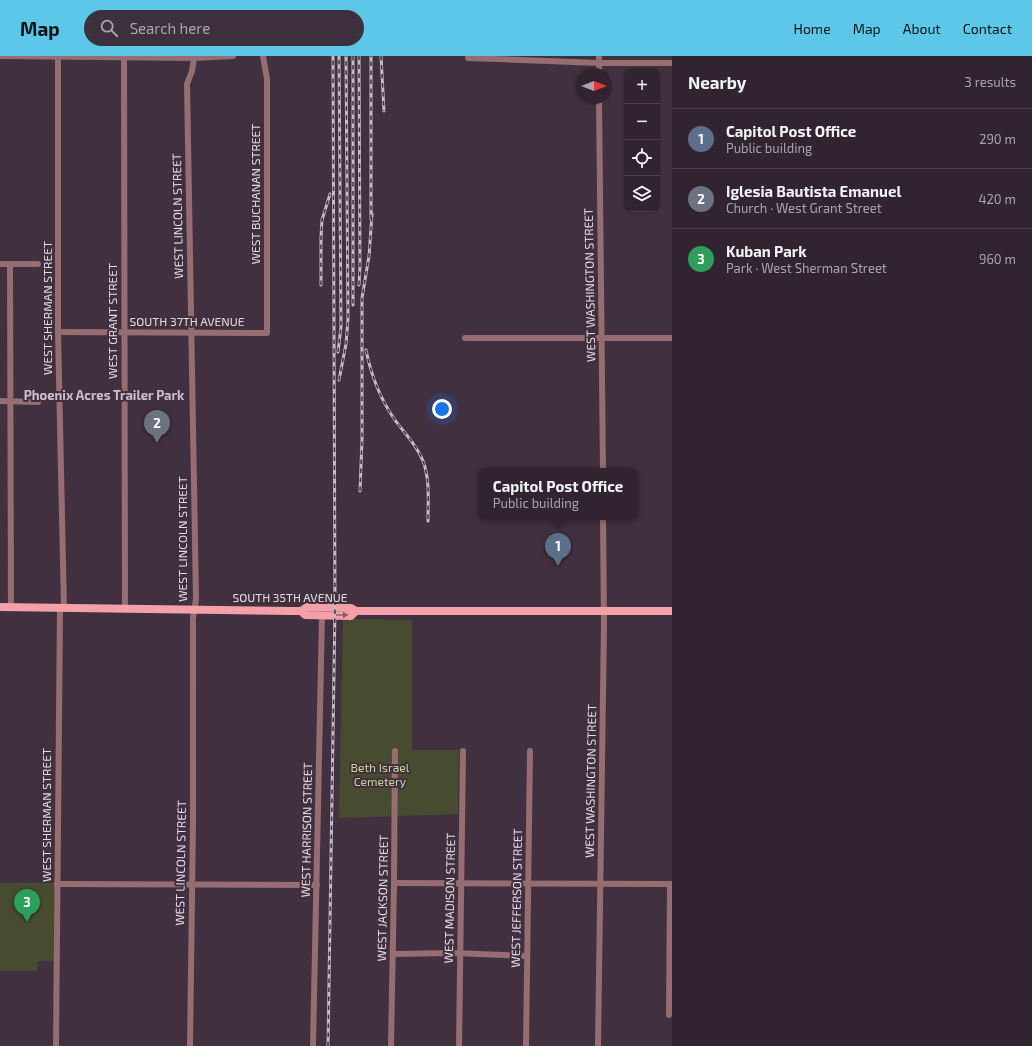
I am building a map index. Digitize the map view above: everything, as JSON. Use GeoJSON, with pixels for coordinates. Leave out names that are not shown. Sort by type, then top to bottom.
{"type":"FeatureCollection","features":[{"type":"Feature","properties":{"kind":"main road","name":"SOUTH 35TH AVENUE"},"geometry":{"type":"LineString","coordinates":[[0,607],[301,611],[307,607],[351,608],[356,611],[672,611]]}},
{"type":"Feature","properties":{"kind":"main road"},"geometry":{"type":"LineString","coordinates":[[301,611],[305,615],[351,616],[356,611]]}},
{"type":"Feature","properties":{"kind":"street"},"geometry":{"type":"LineString","coordinates":[[0,56],[194,58],[234,56]]}},
{"type":"Feature","properties":{"kind":"street","name":"WEST SHERMAN STREET"},"geometry":{"type":"LineString","coordinates":[[56,1046],[57,884],[62,608],[58,332],[58,56]]}},
{"type":"Feature","properties":{"kind":"street","name":"WEST BUCHANAN STREET"},"geometry":{"type":"LineString","coordinates":[[263,56],[268,79],[267,333]]}},
{"type":"Feature","properties":{"kind":"street"},"geometry":{"type":"LineString","coordinates":[[599,56],[599,68]]}},
{"type":"Feature","properties":{"kind":"street","name":"WEST GRANT STREET"},"geometry":{"type":"LineString","coordinates":[[124,57],[125,609]]}},
{"type":"Feature","properties":{"kind":"street","name":"WEST LINCOLN STREET"},"geometry":{"type":"LineString","coordinates":[[190,1046],[193,618],[196,599],[187,84],[192,71],[194,58]]}},
{"type":"Feature","properties":{"kind":"street"},"geometry":{"type":"LineString","coordinates":[[468,58],[599,63],[672,63]]}},
{"type":"Feature","properties":{"kind":"street","name":"WEST WASHINGTON STREET"},"geometry":{"type":"LineString","coordinates":[[599,104],[603,468]]}},
{"type":"Feature","properties":{"kind":"street"},"geometry":{"type":"LineString","coordinates":[[0,264],[38,264]]}},
{"type":"Feature","properties":{"kind":"street"},"geometry":{"type":"LineString","coordinates":[[10,264],[11,607]]}},
{"type":"Feature","properties":{"kind":"street","name":"SOUTH 37TH AVENUE"},"geometry":{"type":"LineString","coordinates":[[58,332],[267,333]]}},
{"type":"Feature","properties":{"kind":"street"},"geometry":{"type":"LineString","coordinates":[[465,338],[672,338]]}},
{"type":"Feature","properties":{"kind":"street"},"geometry":{"type":"LineString","coordinates":[[0,401],[38,402]]}},
{"type":"Feature","properties":{"kind":"street","name":"WEST WASHINGTON STREET"},"geometry":{"type":"LineString","coordinates":[[598,1046],[604,611],[603,520]]}},
{"type":"Feature","properties":{"kind":"street","name":"WEST HARRISON STREET"},"geometry":{"type":"LineString","coordinates":[[313,1046],[322,615]]}},
{"type":"Feature","properties":{"kind":"street","name":"WEST JACKSON STREET"},"geometry":{"type":"LineString","coordinates":[[391,1046],[394,883],[394,751]]}},
{"type":"Feature","properties":{"kind":"street","name":"WEST MADISON STREET"},"geometry":{"type":"LineString","coordinates":[[459,1046],[463,751]]}},
{"type":"Feature","properties":{"kind":"street","name":"WEST JEFFERSON STREET"},"geometry":{"type":"LineString","coordinates":[[526,1046],[530,751]]}},
{"type":"Feature","properties":{"kind":"street"},"geometry":{"type":"LineString","coordinates":[[57,884],[192,883],[317,885]]}},
{"type":"Feature","properties":{"kind":"street"},"geometry":{"type":"LineString","coordinates":[[394,883],[671,884],[669,1015]]}},
{"type":"Feature","properties":{"kind":"street"},"geometry":{"type":"LineString","coordinates":[[393,954],[452,953],[460,955],[527,956]]}},
{"type":"Feature","properties":{"kind":"green space","name":"Beth Israel Cemetery"},"geometry":{"type":"Polygon","coordinates":[[[343,619],[412,620],[412,750],[459,750],[458,814],[339,818],[343,619]]]}},
{"type":"Feature","properties":{"kind":"green space"},"geometry":{"type":"Polygon","coordinates":[[[0,883],[55,883],[54,961],[38,961],[37,971],[0,971],[0,883]]]}},
{"type":"Feature","properties":{"kind":"waterway"},"geometry":{"type":"LineString","coordinates":[[33,899],[39,900]]}},
{"type":"Feature","properties":{"kind":"railway"},"geometry":{"type":"LineString","coordinates":[[328,1046],[335,608],[333,56]]}},
{"type":"Feature","properties":{"kind":"railway"},"geometry":{"type":"LineString","coordinates":[[338,352],[341,327],[339,56]]}},
{"type":"Feature","properties":{"kind":"railway"},"geometry":{"type":"LineString","coordinates":[[339,380],[346,344],[348,319],[346,56]]}},
{"type":"Feature","properties":{"kind":"railway"},"geometry":{"type":"LineString","coordinates":[[353,56],[353,305]]}},
{"type":"Feature","properties":{"kind":"railway"},"geometry":{"type":"LineString","coordinates":[[359,56],[359,285]]}},
{"type":"Feature","properties":{"kind":"railway"},"geometry":{"type":"LineString","coordinates":[[371,56],[371,219]]}},
{"type":"Feature","properties":{"kind":"railway"},"geometry":{"type":"LineString","coordinates":[[381,56],[384,111]]}},
{"type":"Feature","properties":{"kind":"railway"},"geometry":{"type":"LineString","coordinates":[[321,285],[322,220],[330,194]]}},
{"type":"Feature","properties":{"kind":"railway"},"geometry":{"type":"LineString","coordinates":[[360,491],[362,440],[362,298],[369,256],[372,214]]}},
{"type":"Feature","properties":{"kind":"railway"},"geometry":{"type":"LineString","coordinates":[[366,350],[374,378],[385,404],[414,445],[423,461],[428,483],[428,521]]}},
{"type":"Feature","properties":{"kind":"place","name":"Iglesia Bautista Emanuel"},"geometry":{"type":"Point","coordinates":[157,443]}},
{"type":"Feature","properties":{"kind":"place","name":"Capitol Post Office"},"geometry":{"type":"Point","coordinates":[558,566]}},
{"type":"Feature","properties":{"kind":"place","name":"Kuban Park"},"geometry":{"type":"Point","coordinates":[27,922]}},
{"type":"Feature","properties":{"kind":"district","name":"Phoenix Acres Trailer Park"},"geometry":{"type":"Point","coordinates":[104,395]}}]}
